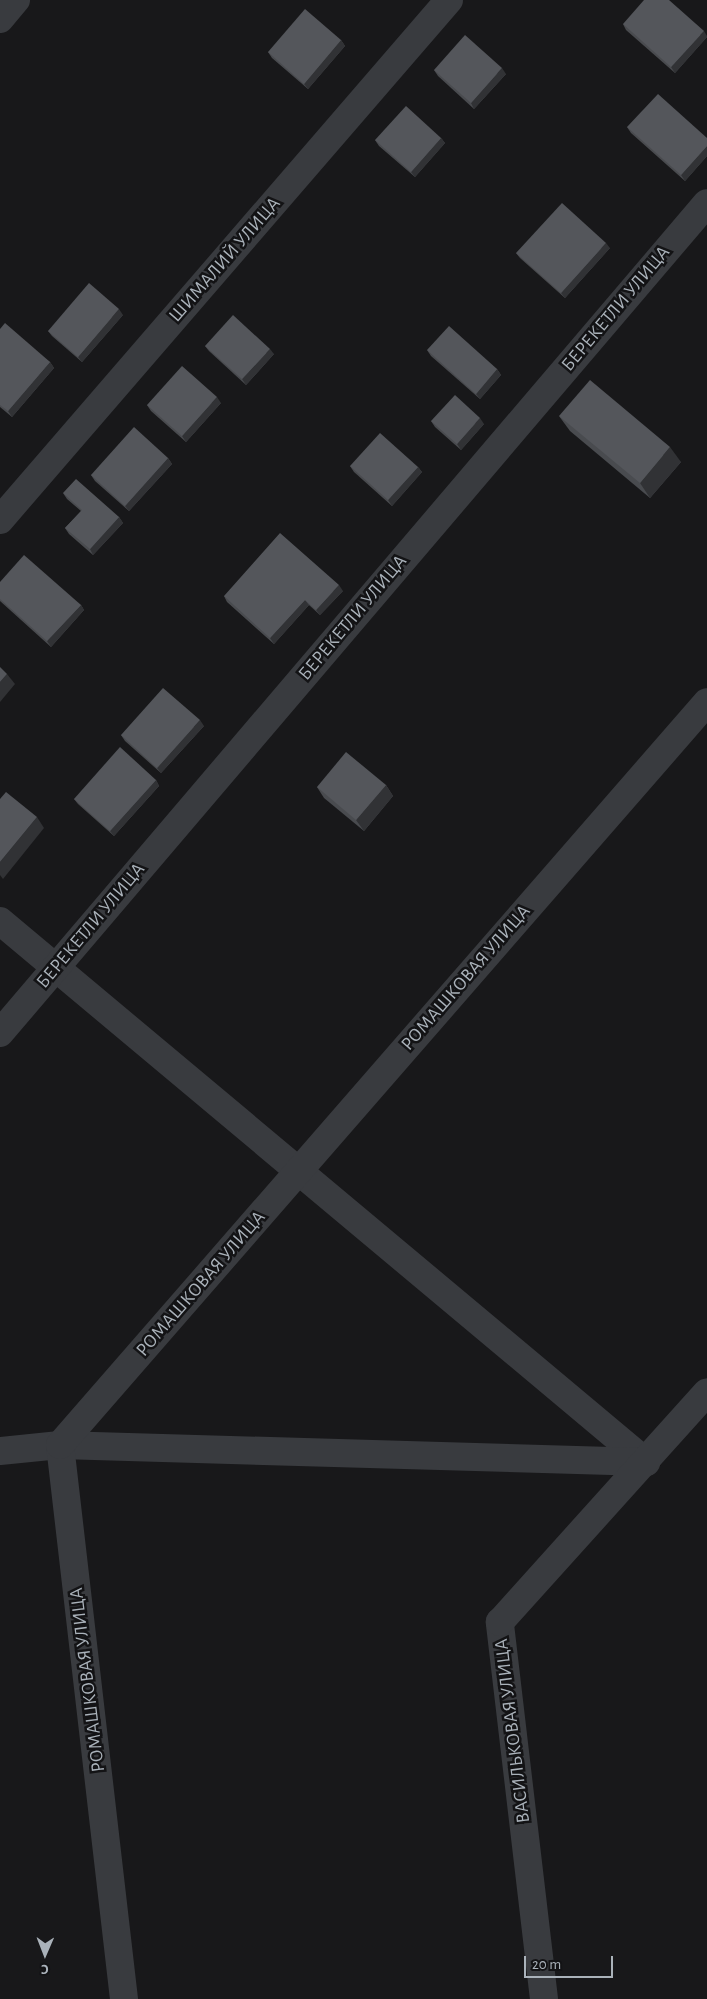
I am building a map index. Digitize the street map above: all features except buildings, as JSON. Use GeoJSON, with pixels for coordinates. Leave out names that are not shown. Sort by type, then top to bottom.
{"type":"FeatureCollection","features":[{"type":"Feature","properties":{"kind":"street"},"geometry":{"type":"LineString","coordinates":[[0,19],[16,0]]}},
{"type":"Feature","properties":{"kind":"street","name":"ШИМАЛИЙ УЛИЦА"},"geometry":{"type":"LineString","coordinates":[[0,520],[449,0]]}},
{"type":"Feature","properties":{"kind":"street","name":"БЕРЕКЕТЛИ УЛИЦА"},"geometry":{"type":"LineString","coordinates":[[0,1033],[707,203]]}},
{"type":"Feature","properties":{"kind":"street","name":"РОМАШКОВАЯ УЛИЦА"},"geometry":{"type":"LineString","coordinates":[[124,1999],[60,1445],[707,702]]}},
{"type":"Feature","properties":{"kind":"street"},"geometry":{"type":"LineString","coordinates":[[0,921],[646,1462]]}},
{"type":"Feature","properties":{"kind":"street","name":"ВАСИЛЬКОВАЯ УЛИЦА"},"geometry":{"type":"LineString","coordinates":[[544,1999],[500,1622],[707,1392]]}},
{"type":"Feature","properties":{"kind":"street"},"geometry":{"type":"LineString","coordinates":[[0,1451],[60,1445],[646,1462]]}}]}
